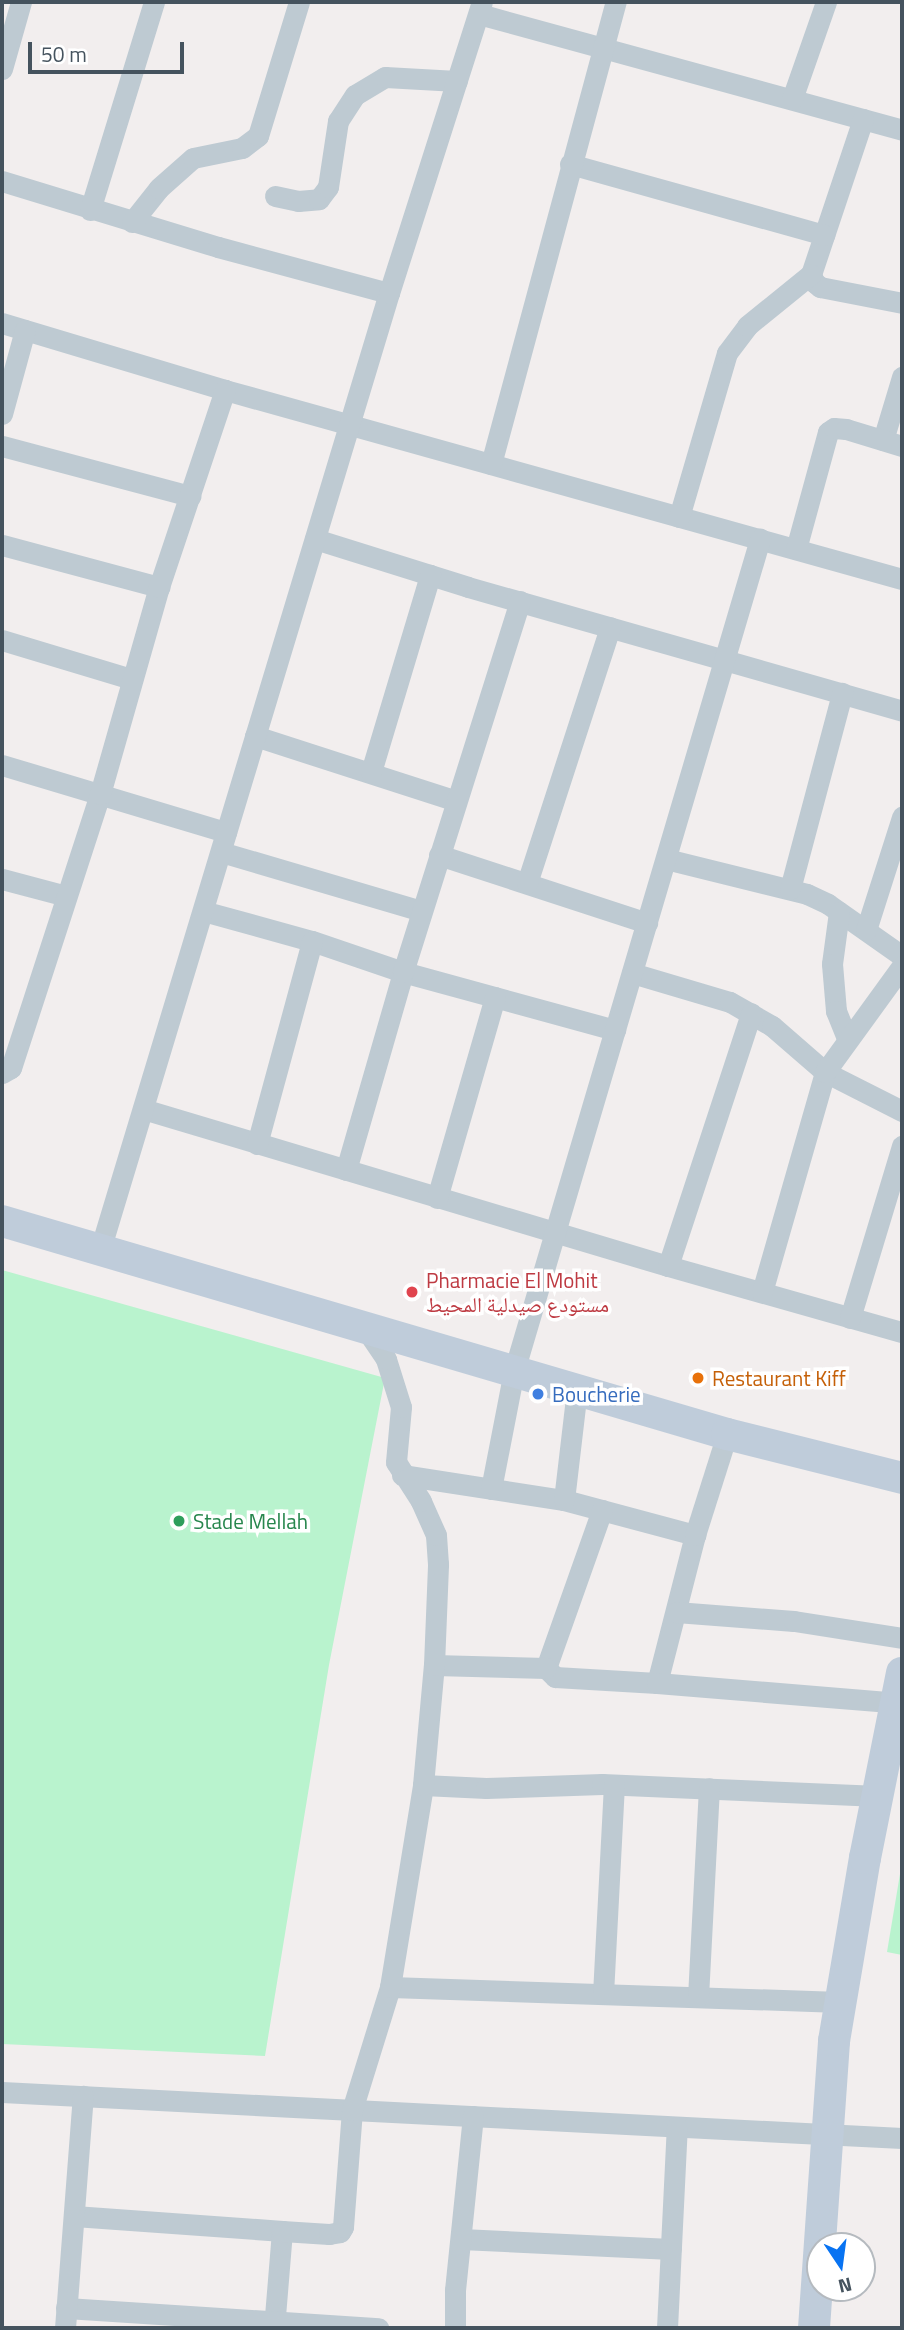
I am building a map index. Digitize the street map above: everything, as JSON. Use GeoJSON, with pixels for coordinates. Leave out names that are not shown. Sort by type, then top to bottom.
{"type":"FeatureCollection","features":[{"type":"Feature","properties":{"kind":"main road"},"geometry":{"type":"LineString","coordinates":[[2,1221],[727,1434],[902,1478]]}},
{"type":"Feature","properties":{"kind":"main road"},"geometry":{"type":"LineString","coordinates":[[814,2328],[825,2135],[840,2002],[864,1858],[900,1693]]}},
{"type":"Feature","properties":{"kind":"street"},"geometry":{"type":"LineString","coordinates":[[2,69],[21,2]]}},
{"type":"Feature","properties":{"kind":"street"},"geometry":{"type":"LineString","coordinates":[[90,210],[154,2]]}},
{"type":"Feature","properties":{"kind":"street"},"geometry":{"type":"LineString","coordinates":[[132,222],[159,188],[194,158],[242,148],[258,136],[299,2]]}},
{"type":"Feature","properties":{"kind":"street"},"geometry":{"type":"LineString","coordinates":[[491,464],[615,2]]}},
{"type":"Feature","properties":{"kind":"street"},"geometry":{"type":"LineString","coordinates":[[792,99],[826,2]]}},
{"type":"Feature","properties":{"kind":"street"},"geometry":{"type":"LineString","coordinates":[[100,1250],[389,293],[480,8],[602,46],[902,130]]}},
{"type":"Feature","properties":{"kind":"street"},"geometry":{"type":"LineString","coordinates":[[275,196],[298,201],[319,199],[328,187],[338,121],[355,95],[385,77],[457,81]]}},
{"type":"Feature","properties":{"kind":"street"},"geometry":{"type":"LineString","coordinates":[[679,517],[727,353],[747,326],[811,274],[863,119]]}},
{"type":"Feature","properties":{"kind":"street"},"geometry":{"type":"LineString","coordinates":[[570,164],[824,235]]}},
{"type":"Feature","properties":{"kind":"street"},"geometry":{"type":"LineString","coordinates":[[2,181],[90,210],[389,293]]}},
{"type":"Feature","properties":{"kind":"street"},"geometry":{"type":"LineString","coordinates":[[811,274],[820,287],[902,303]]}},
{"type":"Feature","properties":{"kind":"street"},"geometry":{"type":"LineString","coordinates":[[2,323],[225,390],[902,579]]}},
{"type":"Feature","properties":{"kind":"street"},"geometry":{"type":"LineString","coordinates":[[2,414],[25,330]]}},
{"type":"Feature","properties":{"kind":"street"},"geometry":{"type":"LineString","coordinates":[[796,549],[828,432],[834,428],[846,429],[893,443],[902,377]]}},
{"type":"Feature","properties":{"kind":"street"},"geometry":{"type":"LineString","coordinates":[[2,1073],[10,1068],[100,794],[159,587],[225,390]]}},
{"type":"Feature","properties":{"kind":"street"},"geometry":{"type":"LineString","coordinates":[[2,446],[190,496]]}},
{"type":"Feature","properties":{"kind":"street"},"geometry":{"type":"LineString","coordinates":[[315,539],[430,575],[902,710]]}},
{"type":"Feature","properties":{"kind":"street"},"geometry":{"type":"LineString","coordinates":[[491,1489],[514,1371],[760,539]]}},
{"type":"Feature","properties":{"kind":"street"},"geometry":{"type":"LineString","coordinates":[[2,545],[159,587]]}},
{"type":"Feature","properties":{"kind":"street"},"geometry":{"type":"LineString","coordinates":[[371,772],[430,575]]}},
{"type":"Feature","properties":{"kind":"street"},"geometry":{"type":"LineString","coordinates":[[346,1170],[403,972],[520,601]]}},
{"type":"Feature","properties":{"kind":"street"},"geometry":{"type":"LineString","coordinates":[[527,883],[610,627]]}},
{"type":"Feature","properties":{"kind":"street"},"geometry":{"type":"LineString","coordinates":[[2,639],[131,679]]}},
{"type":"Feature","properties":{"kind":"street"},"geometry":{"type":"LineString","coordinates":[[790,889],[842,693]]}},
{"type":"Feature","properties":{"kind":"street"},"geometry":{"type":"LineString","coordinates":[[255,736],[456,802]]}},
{"type":"Feature","properties":{"kind":"street"},"geometry":{"type":"LineString","coordinates":[[2,765],[100,794],[223,842],[422,911]]}},
{"type":"Feature","properties":{"kind":"street"},"geometry":{"type":"LineString","coordinates":[[866,930],[902,817]]}},
{"type":"Feature","properties":{"kind":"street"},"geometry":{"type":"LineString","coordinates":[[439,855],[647,923]]}},
{"type":"Feature","properties":{"kind":"street"},"geometry":{"type":"LineString","coordinates":[[666,859],[807,894],[839,912],[902,956]]}},
{"type":"Feature","properties":{"kind":"street"},"geometry":{"type":"LineString","coordinates":[[2,879],[66,896]]}},
{"type":"Feature","properties":{"kind":"street"},"geometry":{"type":"LineString","coordinates":[[203,911],[313,941],[403,972],[615,1030]]}},
{"type":"Feature","properties":{"kind":"street"},"geometry":{"type":"LineString","coordinates":[[839,912],[832,964],[836,1011],[848,1040]]}},
{"type":"Feature","properties":{"kind":"street"},"geometry":{"type":"LineString","coordinates":[[257,1144],[313,941]]}},
{"type":"Feature","properties":{"kind":"street"},"geometry":{"type":"LineString","coordinates":[[762,1292],[825,1072],[902,966]]}},
{"type":"Feature","properties":{"kind":"street"},"geometry":{"type":"LineString","coordinates":[[632,973],[730,1002],[751,1013],[825,1072],[902,1111]]}},
{"type":"Feature","properties":{"kind":"street"},"geometry":{"type":"LineString","coordinates":[[437,1198],[495,997]]}},
{"type":"Feature","properties":{"kind":"street"},"geometry":{"type":"LineString","coordinates":[[668,1266],[751,1013]]}},
{"type":"Feature","properties":{"kind":"street"},"geometry":{"type":"LineString","coordinates":[[143,1109],[668,1266],[902,1332]]}},
{"type":"Feature","properties":{"kind":"street"},"geometry":{"type":"LineString","coordinates":[[850,1318],[902,1146]]}},
{"type":"Feature","properties":{"kind":"street"},"geometry":{"type":"LineString","coordinates":[[74,2216],[329,2234],[340,2232],[343,2227],[352,2110],[390,1987],[423,1785],[434,1665],[438,1564],[436,1535],[421,1501],[396,1462],[401,1407],[398,1396],[386,1359],[365,1328]]}},
{"type":"Feature","properties":{"kind":"street"},"geometry":{"type":"LineString","coordinates":[[564,1500],[577,1390]]}},
{"type":"Feature","properties":{"kind":"street"},"geometry":{"type":"LineString","coordinates":[[657,1683],[695,1535],[727,1434]]}},
{"type":"Feature","properties":{"kind":"street"},"geometry":{"type":"LineString","coordinates":[[402,1475],[564,1500],[695,1535]]}},
{"type":"Feature","properties":{"kind":"street"},"geometry":{"type":"LineString","coordinates":[[546,1668],[603,1510]]}},
{"type":"Feature","properties":{"kind":"street"},"geometry":{"type":"LineString","coordinates":[[676,1612],[794,1621],[902,1637]]}},
{"type":"Feature","properties":{"kind":"street"},"geometry":{"type":"LineString","coordinates":[[434,1665],[546,1668],[555,1677],[900,1693]]}},
{"type":"Feature","properties":{"kind":"street"},"geometry":{"type":"LineString","coordinates":[[423,1785],[486,1788],[614,1784],[879,1796]]}},
{"type":"Feature","properties":{"kind":"street"},"geometry":{"type":"LineString","coordinates":[[603,1994],[614,1784]]}},
{"type":"Feature","properties":{"kind":"street"},"geometry":{"type":"LineString","coordinates":[[698,1997],[709,1788]]}},
{"type":"Feature","properties":{"kind":"street"},"geometry":{"type":"LineString","coordinates":[[390,1987],[840,2002]]}},
{"type":"Feature","properties":{"kind":"street"},"geometry":{"type":"LineString","coordinates":[[2,2092],[902,2138]]}},
{"type":"Feature","properties":{"kind":"street"},"geometry":{"type":"LineString","coordinates":[[83,2096],[66,2318],[378,2328]]}},
{"type":"Feature","properties":{"kind":"street"},"geometry":{"type":"LineString","coordinates":[[455,2328],[474,2116]]}},
{"type":"Feature","properties":{"kind":"street"},"geometry":{"type":"LineString","coordinates":[[667,2328],[677,2127]]}},
{"type":"Feature","properties":{"kind":"street"},"geometry":{"type":"LineString","coordinates":[[274,2325],[282,2231]]}},
{"type":"Feature","properties":{"kind":"street"},"geometry":{"type":"LineString","coordinates":[[461,2239],[671,2249]]}},
{"type":"Feature","properties":{"kind":"green space","name":"Stade Mellah"},"geometry":{"type":"Polygon","coordinates":[[[2,1270],[385,1378],[329,1665],[265,2056],[2,2044],[2,1270]]]}},
{"type":"Feature","properties":{"kind":"green space"},"geometry":{"type":"Polygon","coordinates":[[[902,1862],[902,1955],[887,1952],[902,1862]]]}},
{"type":"Feature","properties":{"kind":"place","name":"Pharmacie El Mohit مستودع صيدلية المحيط"},"geometry":{"type":"Point","coordinates":[412,1292]}},
{"type":"Feature","properties":{"kind":"place","name":"Restaurant Kiff"},"geometry":{"type":"Point","coordinates":[698,1378]}},
{"type":"Feature","properties":{"kind":"place","name":"Boucherie"},"geometry":{"type":"Point","coordinates":[538,1394]}},
{"type":"Feature","properties":{"kind":"place","name":"Stade Mellah"},"geometry":{"type":"Point","coordinates":[179,1521]}}]}
